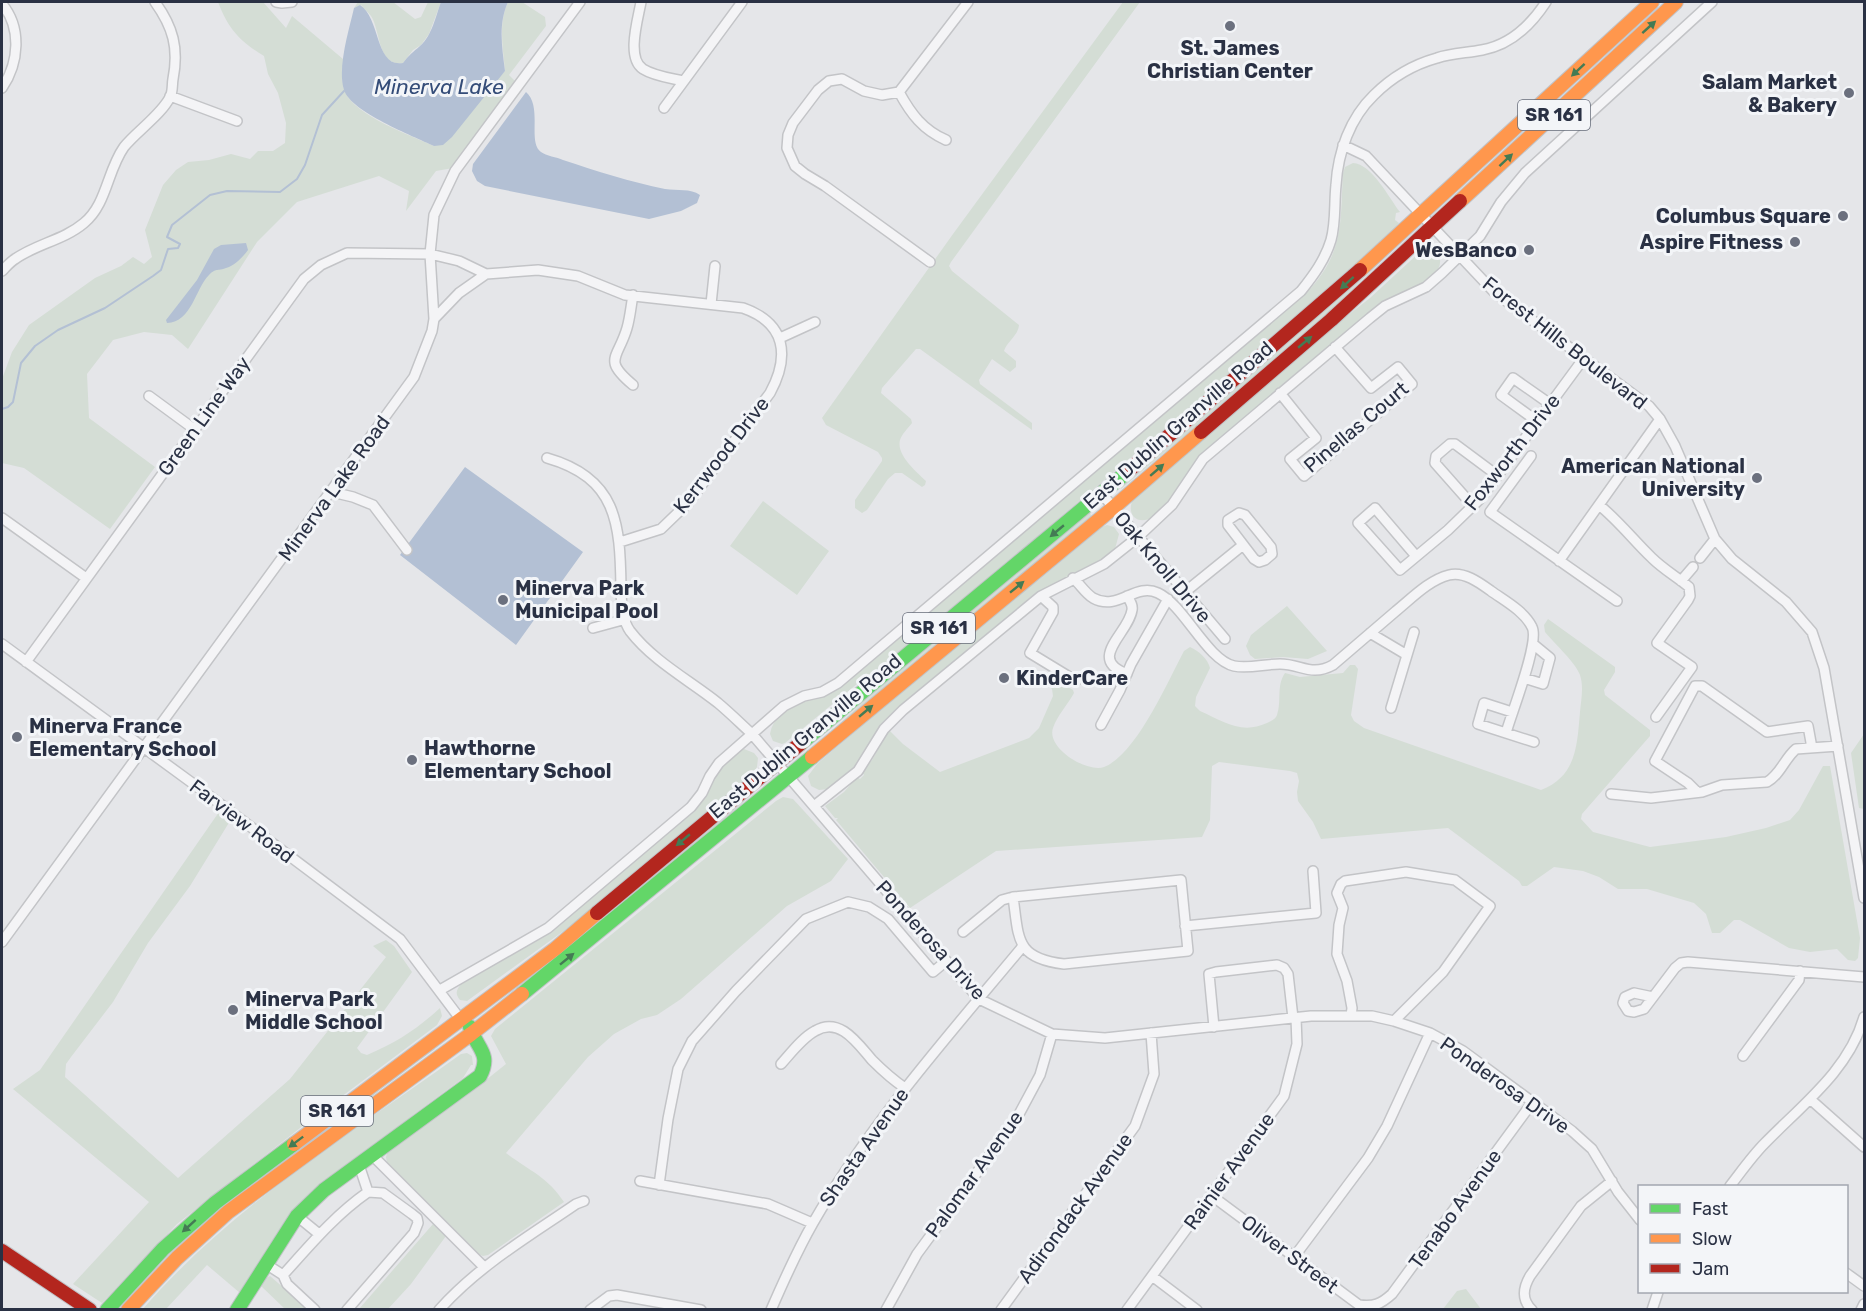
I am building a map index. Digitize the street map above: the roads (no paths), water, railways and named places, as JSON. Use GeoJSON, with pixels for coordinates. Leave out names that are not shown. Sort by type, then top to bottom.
{"type":"FeatureCollection","features":[{"type":"Feature","properties":{"kind":"main road","name":"East Dublin Granville Road"},"geometry":{"type":"LineString","coordinates":[[107,1310],[163,1249],[215,1203],[544,957],[1102,494],[1322,305],[1652,2]]}},
{"type":"Feature","properties":{"kind":"main road","name":"East Dublin Granville Road"},"geometry":{"type":"LineString","coordinates":[[128,1310],[177,1258],[228,1212],[471,1034],[566,960],[1113,508],[1331,320],[1676,2]]}},
{"type":"Feature","properties":{"kind":"main road"},"geometry":{"type":"LineString","coordinates":[[1432,228],[1441,207],[1531,114]]}},
{"type":"Feature","properties":{"kind":"main road"},"geometry":{"type":"LineString","coordinates":[[1331,320],[1381,264],[1411,235],[1421,215]]}},
{"type":"Feature","properties":{"kind":"main road"},"geometry":{"type":"LineString","coordinates":[[789,776],[800,758],[890,669]]}},
{"type":"Feature","properties":{"kind":"main road"},"geometry":{"type":"LineString","coordinates":[[659,883],[768,783],[777,762]]}},
{"type":"Feature","properties":{"kind":"main road"},"geometry":{"type":"LineString","coordinates":[[237,1310],[297,1216],[324,1190],[480,1076],[484,1070],[485,1056],[469,1029],[474,1020],[535,972],[544,957]]}},
{"type":"Feature","properties":{"kind":"main road"},"geometry":{"type":"LineString","coordinates":[[342,1127],[347,1116],[459,1032],[463,1024],[461,1020]]}},
{"type":"Feature","properties":{"kind":"main road"},"geometry":{"type":"LineString","coordinates":[[2,1251],[90,1310]]}},
{"type":"Feature","properties":{"kind":"street"},"geometry":{"type":"LineString","coordinates":[[2,272],[15,259],[75,230],[86,222],[104,194],[124,147],[150,122],[170,96],[176,65],[176,46],[166,17],[155,2]]}},
{"type":"Feature","properties":{"kind":"street"},"geometry":{"type":"LineString","coordinates":[[276,2],[292,2]]}},
{"type":"Feature","properties":{"kind":"street","name":"Minerva Lake Road"},"geometry":{"type":"LineString","coordinates":[[2,942],[414,377],[432,331],[434,319],[430,254],[434,215],[455,171],[580,2]]}},
{"type":"Feature","properties":{"kind":"street"},"geometry":{"type":"LineString","coordinates":[[641,2],[634,58],[640,67],[650,72],[683,81]]}},
{"type":"Feature","properties":{"kind":"street"},"geometry":{"type":"LineString","coordinates":[[664,108],[742,2]]}},
{"type":"Feature","properties":{"kind":"street"},"geometry":{"type":"LineString","coordinates":[[930,262],[795,166],[787,148],[788,135],[818,90],[829,81],[842,79],[864,91],[882,95],[899,92],[968,2]]}},
{"type":"Feature","properties":{"kind":"street","name":"East Dublin Granville Road"},"geometry":{"type":"LineString","coordinates":[[440,990],[548,928],[691,807],[719,764],[783,706],[804,696],[822,692],[838,683],[1301,291],[1314,274],[1330,242],[1335,223],[1336,182],[1343,145],[1355,119],[1372,97],[1390,80],[1411,67],[1437,58],[1484,50],[1498,45],[1525,28],[1546,2]]}},
{"type":"Feature","properties":{"kind":"street"},"geometry":{"type":"LineString","coordinates":[[814,806],[858,771],[884,729],[903,710],[1041,596],[1104,564],[1138,537],[1172,505],[1203,459],[1385,306],[1426,287],[1480,236],[1501,202],[1526,173],[1712,2]]}},
{"type":"Feature","properties":{"kind":"street"},"geometry":{"type":"LineString","coordinates":[[2,4],[14,27],[16,48],[13,65],[2,88]]}},
{"type":"Feature","properties":{"kind":"street"},"geometry":{"type":"LineString","coordinates":[[899,92],[908,109],[921,125],[946,140]]}},
{"type":"Feature","properties":{"kind":"street"},"geometry":{"type":"LineString","coordinates":[[170,96],[237,121]]}},
{"type":"Feature","properties":{"kind":"street","name":"Forest Hills Boulevard"},"geometry":{"type":"LineString","coordinates":[[1343,145],[1366,156],[1459,256],[1510,305],[1649,406],[1660,419],[1675,446],[1715,539],[1732,559],[1786,602],[1812,632],[1824,668],[1864,898]]}},
{"type":"Feature","properties":{"kind":"street","name":"Green Line Way"},"geometry":{"type":"LineString","coordinates":[[26,662],[304,279],[321,264],[347,253],[430,254],[459,261],[486,274]]}},
{"type":"Feature","properties":{"kind":"street"},"geometry":{"type":"LineString","coordinates":[[711,304],[715,266]]}},
{"type":"Feature","properties":{"kind":"street"},"geometry":{"type":"LineString","coordinates":[[434,319],[459,293],[486,274],[538,270],[578,276],[625,295],[743,308],[757,313],[769,322],[780,338],[815,322]]}},
{"type":"Feature","properties":{"kind":"street"},"geometry":{"type":"LineString","coordinates":[[633,295],[627,330],[614,362],[618,371],[633,385]]}},
{"type":"Feature","properties":{"kind":"street","name":"Kerrwood Drive"},"geometry":{"type":"LineString","coordinates":[[620,542],[661,529],[689,502],[779,377],[783,348],[780,338]]}},
{"type":"Feature","properties":{"kind":"street","name":"Pinellas Court"},"geometry":{"type":"LineString","coordinates":[[1280,393],[1316,438],[1290,459],[1304,476],[1412,384],[1398,367],[1371,388],[1335,347]]}},
{"type":"Feature","properties":{"kind":"street","name":"Foxworth Drive"},"geometry":{"type":"LineString","coordinates":[[1416,556],[1375,508],[1359,523],[1400,570],[1407,564],[1473,506],[1498,476],[1584,358]]}},
{"type":"Feature","properties":{"kind":"street"},"geometry":{"type":"LineString","coordinates":[[1538,422],[1501,395],[1513,378],[1550,404]]}},
{"type":"Feature","properties":{"kind":"street"},"geometry":{"type":"LineString","coordinates":[[149,396],[194,429]]}},
{"type":"Feature","properties":{"kind":"street"},"geometry":{"type":"LineString","coordinates":[[1559,561],[1660,419]]}},
{"type":"Feature","properties":{"kind":"street"},"geometry":{"type":"LineString","coordinates":[[1473,506],[1435,463],[1436,456],[1450,444],[1455,444],[1498,476]]}},
{"type":"Feature","properties":{"kind":"street"},"geometry":{"type":"LineString","coordinates":[[1531,456],[1490,512],[1617,602]]}},
{"type":"Feature","properties":{"kind":"street","name":"Ponderosa Drive"},"geometry":{"type":"LineString","coordinates":[[547,458],[561,462],[582,473],[603,494],[616,517],[620,542],[621,603],[628,628],[646,650],[720,704],[753,734],[945,962],[979,999],[1052,1034],[1106,1038],[1311,1016],[1372,1016],[1394,1021],[1430,1033],[1463,1051],[1572,1131],[1592,1149],[1638,1217]]}},
{"type":"Feature","properties":{"kind":"street"},"geometry":{"type":"LineString","coordinates":[[332,492],[374,505],[407,550]]}},
{"type":"Feature","properties":{"kind":"street","name":"Oak Knoll Drive"},"geometry":{"type":"LineString","coordinates":[[1102,494],[1225,639]]}},
{"type":"Feature","properties":{"kind":"street"},"geometry":{"type":"LineString","coordinates":[[1599,505],[1612,515],[1652,559],[1689,587],[1690,596],[1657,643],[1692,666],[1656,717]]}},
{"type":"Feature","properties":{"kind":"street"},"geometry":{"type":"LineString","coordinates":[[1234,514],[1245,515],[1271,547],[1272,554],[1259,562],[1243,545],[1228,523],[1234,514]]}},
{"type":"Feature","properties":{"kind":"street"},"geometry":{"type":"LineString","coordinates":[[2,518],[86,578]]}},
{"type":"Feature","properties":{"kind":"street"},"geometry":{"type":"LineString","coordinates":[[1700,558],[1715,539]]}},
{"type":"Feature","properties":{"kind":"street"},"geometry":{"type":"LineString","coordinates":[[1185,592],[1243,545]]}},
{"type":"Feature","properties":{"kind":"street"},"geometry":{"type":"LineString","coordinates":[[1681,581],[1694,567]]}},
{"type":"Feature","properties":{"kind":"street"},"geometry":{"type":"LineString","coordinates":[[1073,578],[1093,598],[1107,602],[1121,600],[1144,590],[1157,592],[1168,599],[1213,652],[1232,666],[1281,664],[1312,671],[1323,670],[1333,665],[1429,585],[1450,575],[1459,575],[1482,584],[1523,614],[1533,628],[1533,644],[1506,733]]}},
{"type":"Feature","properties":{"kind":"street"},"geometry":{"type":"LineString","coordinates":[[1041,596],[1053,607],[1053,612],[1030,653],[1076,681]]}},
{"type":"Feature","properties":{"kind":"street"},"geometry":{"type":"LineString","coordinates":[[1127,596],[1133,606],[1132,614],[1109,655],[1112,665],[1127,674]]}},
{"type":"Feature","properties":{"kind":"street"},"geometry":{"type":"LineString","coordinates":[[1101,725],[1168,599]]}},
{"type":"Feature","properties":{"kind":"street"},"geometry":{"type":"LineString","coordinates":[[593,628],[626,619]]}},
{"type":"Feature","properties":{"kind":"street"},"geometry":{"type":"LineString","coordinates":[[1391,708],[1414,632]]}},
{"type":"Feature","properties":{"kind":"street"},"geometry":{"type":"LineString","coordinates":[[1370,633],[1407,655]]}},
{"type":"Feature","properties":{"kind":"street","name":"Farview Road"},"geometry":{"type":"LineString","coordinates":[[2,644],[400,939],[461,1020]]}},
{"type":"Feature","properties":{"kind":"street"},"geometry":{"type":"LineString","coordinates":[[1524,678],[1543,684],[1550,658],[1533,644]]}},
{"type":"Feature","properties":{"kind":"street"},"geometry":{"type":"LineString","coordinates":[[1697,792],[1688,783],[1655,761],[1692,689],[1698,685],[1767,732],[1808,726],[1812,748]]}},
{"type":"Feature","properties":{"kind":"street"},"geometry":{"type":"LineString","coordinates":[[1512,712],[1484,703],[1478,724],[1534,742]]}},
{"type":"Feature","properties":{"kind":"street"},"geometry":{"type":"LineString","coordinates":[[1611,794],[1651,798],[1722,786],[1770,781],[1796,749],[1838,746]]}},
{"type":"Feature","properties":{"kind":"street"},"geometry":{"type":"LineString","coordinates":[[1185,926],[1316,913],[1313,871]]}},
{"type":"Feature","properties":{"kind":"street"},"geometry":{"type":"LineString","coordinates":[[1351,1016],[1352,1008],[1347,981],[1337,954],[1343,908],[1337,893],[1341,884],[1345,881],[1406,872],[1455,880],[1490,906],[1443,972],[1394,1021]]}},
{"type":"Feature","properties":{"kind":"street"},"geometry":{"type":"LineString","coordinates":[[963,932],[1002,900],[1013,897],[1180,880],[1188,951],[1064,964],[1044,961],[1026,951],[1023,946],[1013,897]]}},
{"type":"Feature","properties":{"kind":"street"},"geometry":{"type":"LineString","coordinates":[[659,1185],[666,1130],[678,1068],[692,1041],[807,919],[848,902],[869,907],[888,919],[933,972],[945,962]]}},
{"type":"Feature","properties":{"kind":"street","name":"Shasta Avenue"},"geometry":{"type":"LineString","coordinates":[[771,1310],[790,1265],[812,1223],[860,1150],[905,1088],[1023,946]]}},
{"type":"Feature","properties":{"kind":"street"},"geometry":{"type":"LineString","coordinates":[[1653,997],[1675,968],[1681,963],[1688,962],[1864,977]]}},
{"type":"Feature","properties":{"kind":"street","name":"Rainier Avenue"},"geometry":{"type":"LineString","coordinates":[[1127,1310],[1284,1096],[1297,1044],[1288,974],[1284,968],[1277,965],[1209,974],[1214,1027]]}},
{"type":"Feature","properties":{"kind":"street"},"geometry":{"type":"LineString","coordinates":[[1743,1056],[1799,980],[1800,971]]}},
{"type":"Feature","properties":{"kind":"street"},"geometry":{"type":"LineString","coordinates":[[1731,1185],[1762,1146],[1825,1084],[1849,1051],[1862,1028],[1864,1017]]}},
{"type":"Feature","properties":{"kind":"street"},"geometry":{"type":"LineString","coordinates":[[781,1064],[814,1031],[823,1027],[839,1028],[852,1036],[874,1061],[905,1088]]}},
{"type":"Feature","properties":{"kind":"street","name":"Adirondack Avenue"},"geometry":{"type":"LineString","coordinates":[[1001,1310],[1135,1126],[1154,1074],[1152,1033]]}},
{"type":"Feature","properties":{"kind":"street"},"geometry":{"type":"LineString","coordinates":[[1294,1257],[1387,1126],[1430,1033]]}},
{"type":"Feature","properties":{"kind":"street","name":"Palomar Avenue"},"geometry":{"type":"LineString","coordinates":[[886,1310],[917,1254],[1017,1118],[1040,1076],[1052,1034]]}},
{"type":"Feature","properties":{"kind":"street"},"geometry":{"type":"LineString","coordinates":[[1810,1099],[1864,1147]]}},
{"type":"Feature","properties":{"kind":"street","name":"Tenabo Avenue"},"geometry":{"type":"LineString","coordinates":[[1371,1306],[1383,1303],[1392,1294],[1532,1103]]}},
{"type":"Feature","properties":{"kind":"street"},"geometry":{"type":"LineString","coordinates":[[372,1155],[484,1267]]}},
{"type":"Feature","properties":{"kind":"street"},"geometry":{"type":"LineString","coordinates":[[359,1165],[368,1192]]}},
{"type":"Feature","properties":{"kind":"street"},"geometry":{"type":"LineString","coordinates":[[640,1181],[768,1204],[812,1223]]}},
{"type":"Feature","properties":{"kind":"street"},"geometry":{"type":"LineString","coordinates":[[1532,1310],[1525,1301],[1525,1284],[1581,1206],[1612,1181]]}},
{"type":"Feature","properties":{"kind":"street"},"geometry":{"type":"LineString","coordinates":[[284,1275],[334,1218],[368,1192],[383,1193],[397,1201],[417,1218],[418,1224],[414,1233],[347,1310]]}},
{"type":"Feature","properties":{"kind":"street","name":"Oliver Street"},"geometry":{"type":"LineString","coordinates":[[1212,1196],[1359,1305],[1371,1306]]}},
{"type":"Feature","properties":{"kind":"street"},"geometry":{"type":"LineString","coordinates":[[439,1310],[458,1289],[484,1267],[576,1204],[584,1201]]}},
{"type":"Feature","properties":{"kind":"street"},"geometry":{"type":"LineString","coordinates":[[297,1216],[319,1234]]}},
{"type":"Feature","properties":{"kind":"street"},"geometry":{"type":"LineString","coordinates":[[266,1264],[284,1275],[287,1284],[315,1310]]}},
{"type":"Feature","properties":{"kind":"street"},"geometry":{"type":"LineString","coordinates":[[1848,1274],[1864,1286]]}},
{"type":"Feature","properties":{"kind":"street"},"geometry":{"type":"LineString","coordinates":[[1152,1276],[1197,1310]]}},
{"type":"Feature","properties":{"kind":"street"},"geometry":{"type":"LineString","coordinates":[[1652,1310],[1658,1293]]}},
{"type":"Feature","properties":{"kind":"street"},"geometry":{"type":"LineString","coordinates":[[590,1310],[612,1295],[701,1310]]}},
{"type":"Feature","properties":{"kind":"street"},"geometry":{"type":"LineString","coordinates":[[1861,1310],[1864,1304]]}},
{"type":"Feature","properties":{"kind":"water","name":"Minerva Lake"},"geometry":{"type":"Polygon","coordinates":[[[441,2],[508,2],[502,27],[505,71],[452,137],[443,145],[434,146],[358,107],[344,90],[342,71],[344,49],[354,8],[360,5],[367,12],[387,58],[394,63],[403,63],[428,37],[441,2]]]}},
{"type":"Feature","properties":{"kind":"water"},"geometry":{"type":"Polygon","coordinates":[[[526,92],[534,106],[535,141],[541,152],[639,183],[665,189],[692,191],[700,195],[697,203],[681,211],[649,219],[485,186],[477,181],[472,171],[473,164],[526,92]]]}},
{"type":"Feature","properties":{"kind":"water"},"geometry":{"type":"Polygon","coordinates":[[[246,243],[248,250],[241,258],[229,267],[211,273],[204,281],[188,311],[175,321],[167,323],[166,320],[197,280],[214,249],[221,245],[246,243]]]}},
{"type":"Feature","properties":{"kind":"water","name":"Minerva Park Municipal Pool"},"geometry":{"type":"Polygon","coordinates":[[[465,467],[583,552],[516,645],[400,555],[465,467]]]}},
{"type":"Feature","properties":{"kind":"waterway"},"geometry":{"type":"LineString","coordinates":[[2,409],[13,402],[21,363],[35,346],[58,330],[105,308],[161,270],[168,249],[178,248],[180,244],[167,237],[172,225],[210,195],[227,191],[280,192],[297,179],[305,165],[322,115],[344,91]]}},
{"type":"Feature","properties":{"kind":"place","name":"St. James Christian Center"},"geometry":{"type":"Point","coordinates":[1230,26]}},
{"type":"Feature","properties":{"kind":"place","name":"Salam Market & Bakery"},"geometry":{"type":"Point","coordinates":[1849,93]}},
{"type":"Feature","properties":{"kind":"place","name":"Columbus Square"},"geometry":{"type":"Point","coordinates":[1843,216]}},
{"type":"Feature","properties":{"kind":"place","name":"Aspire Fitness"},"geometry":{"type":"Point","coordinates":[1795,242]}},
{"type":"Feature","properties":{"kind":"place","name":"WesBanco"},"geometry":{"type":"Point","coordinates":[1529,250]}},
{"type":"Feature","properties":{"kind":"place","name":"American National University"},"geometry":{"type":"Point","coordinates":[1757,478]}},
{"type":"Feature","properties":{"kind":"place","name":"Minerva Park Municipal Pool"},"geometry":{"type":"Point","coordinates":[503,600]}},
{"type":"Feature","properties":{"kind":"place","name":"KinderCare"},"geometry":{"type":"Point","coordinates":[1004,678]}},
{"type":"Feature","properties":{"kind":"place","name":"Minerva France Elementary School"},"geometry":{"type":"Point","coordinates":[17,737]}},
{"type":"Feature","properties":{"kind":"place","name":"Hawthorne Elementary School"},"geometry":{"type":"Point","coordinates":[412,760]}},
{"type":"Feature","properties":{"kind":"place","name":"Minerva Park Middle School"},"geometry":{"type":"Point","coordinates":[233,1010]}}]}
